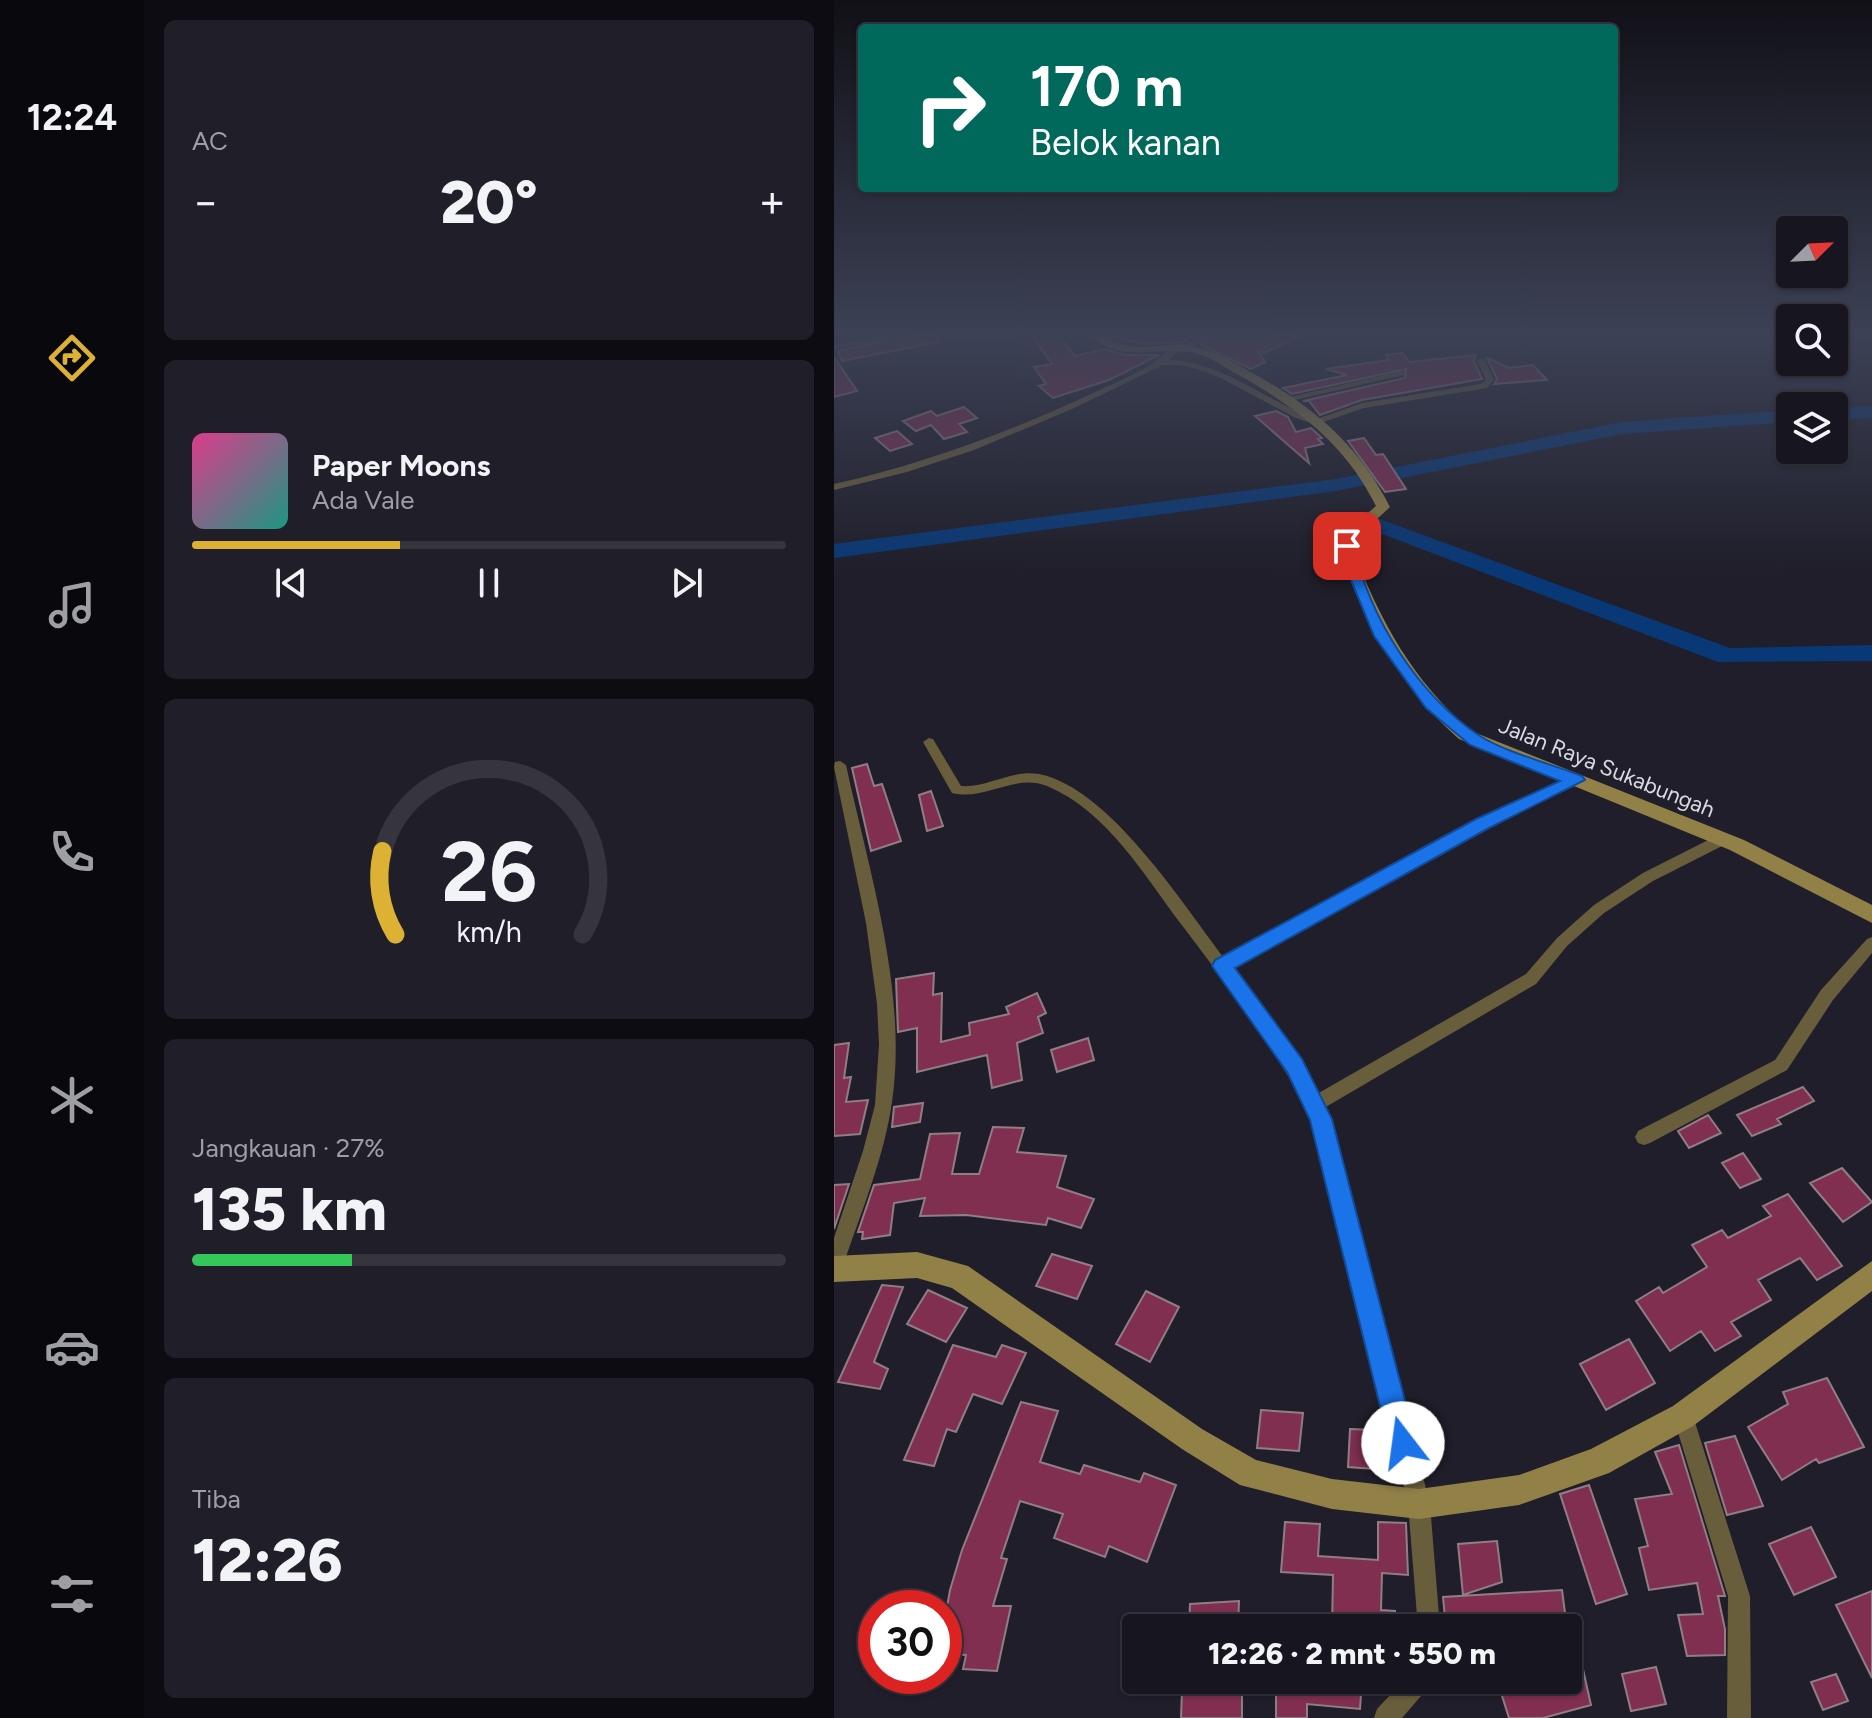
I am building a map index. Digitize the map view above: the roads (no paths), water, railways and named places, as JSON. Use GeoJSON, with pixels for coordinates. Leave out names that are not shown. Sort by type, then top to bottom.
{"type":"FeatureCollection","features":[{"type":"Feature","properties":{"kind":"street"},"geometry":{"type":"LineString","coordinates":[[834,487],[983,446],[1048,415]]}},
{"type":"Feature","properties":{"kind":"street"},"geometry":{"type":"LineString","coordinates":[[1299,415],[1322,421],[1338,415]]}},
{"type":"Feature","properties":{"kind":"street","name":"Jalan Raya Sukabungah"},"geometry":{"type":"LineString","coordinates":[[1312,415],[1322,421],[1353,458],[1379,499],[1382,512],[1353,533],[1346,550],[1391,653],[1431,704],[1465,735],[1723,839],[1872,915]]}},
{"type":"Feature","properties":{"kind":"street"},"geometry":{"type":"LineString","coordinates":[[929,742],[960,791],[1031,777],[1050,782],[1095,810],[1135,854],[1295,1066],[1314,1105],[1332,1160],[1419,1504],[1428,1614]]}},
{"type":"Feature","properties":{"kind":"street"},"geometry":{"type":"LineString","coordinates":[[840,765],[883,995],[886,1084],[883,1105],[834,1268],[917,1265],[958,1276],[1192,1439],[1251,1474],[1332,1494],[1419,1504],[1519,1490],[1598,1462],[1683,1416],[1872,1274]]}},
{"type":"Feature","properties":{"kind":"street"},"geometry":{"type":"LineString","coordinates":[[1222,966],[1482,823],[1576,780]]}},
{"type":"Feature","properties":{"kind":"street"},"geometry":{"type":"LineString","coordinates":[[1314,1105],[1531,979],[1562,942],[1599,909],[1648,877],[1723,839]]}},
{"type":"Feature","properties":{"kind":"street"},"geometry":{"type":"LineString","coordinates":[[1644,1137],[1781,1065],[1827,995],[1872,943]]}},
{"type":"Feature","properties":{"kind":"street"},"geometry":{"type":"LineString","coordinates":[[1683,1416],[1739,1596],[1739,1718]]}},
{"type":"Feature","properties":{"kind":"street"},"geometry":{"type":"LineString","coordinates":[[1386,1718],[1407,1694]]}},
{"type":"Feature","properties":{"kind":"waterway"},"geometry":{"type":"LineString","coordinates":[[834,551],[1336,485],[1622,428],[1776,417]]}},
{"type":"Feature","properties":{"kind":"waterway"},"geometry":{"type":"LineString","coordinates":[[1377,524],[1727,656],[1872,653]]}}]}
